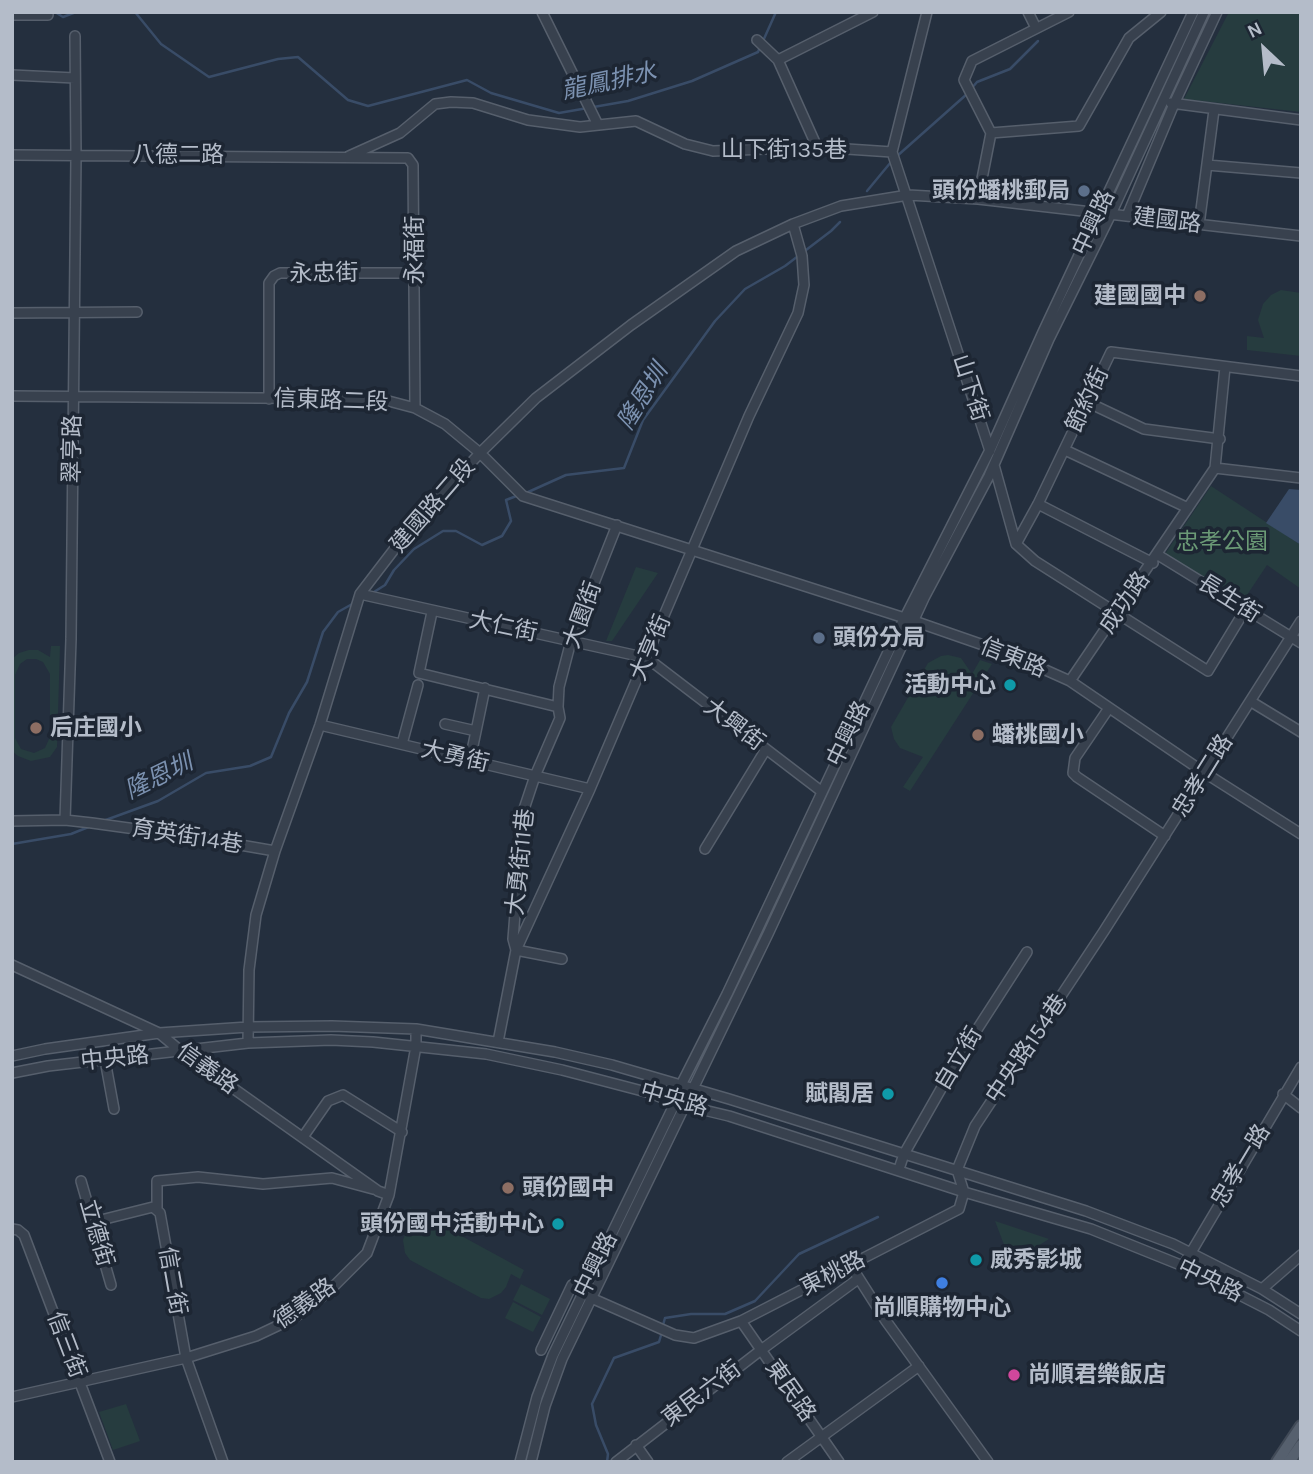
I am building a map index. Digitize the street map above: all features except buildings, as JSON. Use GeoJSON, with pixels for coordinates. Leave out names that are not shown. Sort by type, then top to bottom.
{"type":"FeatureCollection","features":[{"type":"Feature","properties":{"kind":"main road"},"geometry":{"type":"LineString","coordinates":[[1277,1462],[1299,1431]]}},
{"type":"Feature","properties":{"kind":"main road"},"geometry":{"type":"LineString","coordinates":[[1289,1462],[1301,1445]]}},
{"type":"Feature","properties":{"kind":"street"},"geometry":{"type":"LineString","coordinates":[[542,12],[595,120]]}},
{"type":"Feature","properties":{"kind":"street"},"geometry":{"type":"LineString","coordinates":[[778,60],[873,12]]}},
{"type":"Feature","properties":{"kind":"street"},"geometry":{"type":"LineString","coordinates":[[894,156],[927,12]]}},
{"type":"Feature","properties":{"kind":"street"},"geometry":{"type":"LineString","coordinates":[[1028,12],[1036,28]]}},
{"type":"Feature","properties":{"kind":"street"},"geometry":{"type":"LineString","coordinates":[[978,199],[991,133],[968,87],[972,61],[1069,12]]}},
{"type":"Feature","properties":{"kind":"street"},"geometry":{"type":"LineString","coordinates":[[991,133],[1079,126],[1129,38],[1161,12]]}},
{"type":"Feature","properties":{"kind":"street","name":"中興路"},"geometry":{"type":"LineString","coordinates":[[520,1462],[537,1396],[552,1355],[680,1103],[694,1089],[909,619],[1193,12]]}},
{"type":"Feature","properties":{"kind":"street","name":"中興路"},"geometry":{"type":"LineString","coordinates":[[531,1462],[545,1406],[562,1359],[592,1299],[680,1103],[681,1085],[727,994],[821,791],[909,619],[994,465],[1049,339],[1111,214],[1204,12]]}},
{"type":"Feature","properties":{"kind":"street"},"geometry":{"type":"LineString","coordinates":[[1127,216],[1174,104],[1217,12]]}},
{"type":"Feature","properties":{"kind":"street"},"geometry":{"type":"LineString","coordinates":[[12,15],[47,14]]}},
{"type":"Feature","properties":{"kind":"street","name":"翠亨路"},"geometry":{"type":"LineString","coordinates":[[65,820],[71,639],[75,36]]}},
{"type":"Feature","properties":{"kind":"street"},"geometry":{"type":"LineString","coordinates":[[758,41],[778,60],[817,147]]}},
{"type":"Feature","properties":{"kind":"street"},"geometry":{"type":"LineString","coordinates":[[12,75],[75,78]]}},
{"type":"Feature","properties":{"kind":"street"},"geometry":{"type":"LineString","coordinates":[[1163,101],[1301,120]]}},
{"type":"Feature","properties":{"kind":"street","name":"山下街135巷"},"geometry":{"type":"LineString","coordinates":[[344,158],[400,133],[435,104],[473,103],[528,120],[580,127],[595,120],[636,121],[685,144],[713,151],[817,147],[894,156]]}},
{"type":"Feature","properties":{"kind":"street"},"geometry":{"type":"LineString","coordinates":[[1199,225],[1214,110]]}},
{"type":"Feature","properties":{"kind":"street","name":"八德二路"},"geometry":{"type":"LineString","coordinates":[[12,155],[344,158]]}},
{"type":"Feature","properties":{"kind":"street","name":"山下街"},"geometry":{"type":"LineString","coordinates":[[894,156],[990,450],[1016,544]]}},
{"type":"Feature","properties":{"kind":"street","name":"永福街"},"geometry":{"type":"LineString","coordinates":[[344,158],[408,158],[413,165],[415,408]]}},
{"type":"Feature","properties":{"kind":"street"},"geometry":{"type":"LineString","coordinates":[[1207,164],[1301,173]]}},
{"type":"Feature","properties":{"kind":"street","name":"建國路"},"geometry":{"type":"LineString","coordinates":[[908,195],[978,199],[1301,236]]}},
{"type":"Feature","properties":{"kind":"street","name":"建國路二段"},"geometry":{"type":"LineString","coordinates":[[248,1043],[248,970],[256,915],[275,851],[320,725],[360,594],[409,530],[480,453],[536,398],[631,325],[736,251],[793,224],[841,206],[908,195]]}},
{"type":"Feature","properties":{"kind":"street","name":"大亨街"},"geometry":{"type":"LineString","coordinates":[[498,1042],[516,950],[590,789],[749,416],[798,313],[804,285],[802,253],[793,224]]}},
{"type":"Feature","properties":{"kind":"street","name":"永忠街"},"geometry":{"type":"LineString","coordinates":[[269,399],[270,283],[274,276],[280,273],[415,273]]}},
{"type":"Feature","properties":{"kind":"street"},"geometry":{"type":"LineString","coordinates":[[12,313],[137,312]]}},
{"type":"Feature","properties":{"kind":"street","name":"節約街"},"geometry":{"type":"LineString","coordinates":[[1016,544],[1065,450],[1111,352],[1301,376]]}},
{"type":"Feature","properties":{"kind":"street","name":"成功路"},"geometry":{"type":"LineString","coordinates":[[1070,681],[1215,468],[1220,439],[1225,367]]}},
{"type":"Feature","properties":{"kind":"street","name":"信東路二段"},"geometry":{"type":"LineString","coordinates":[[12,397],[381,399],[415,408],[445,424],[522,494],[692,551]]}},
{"type":"Feature","properties":{"kind":"street"},"geometry":{"type":"LineString","coordinates":[[1087,402],[1144,429],[1220,439]]}},
{"type":"Feature","properties":{"kind":"street"},"geometry":{"type":"LineString","coordinates":[[1065,450],[1188,508]]}},
{"type":"Feature","properties":{"kind":"street"},"geometry":{"type":"LineString","coordinates":[[1215,468],[1301,478]]}},
{"type":"Feature","properties":{"kind":"street","name":"長生街"},"geometry":{"type":"LineString","coordinates":[[1038,504],[1155,559],[1301,643]]}},
{"type":"Feature","properties":{"kind":"street","name":"大園街"},"geometry":{"type":"LineString","coordinates":[[535,776],[560,718],[559,687],[571,642],[617,525]]}},
{"type":"Feature","properties":{"kind":"street"},"geometry":{"type":"LineString","coordinates":[[1016,544],[1035,561],[1208,670],[1245,610]]}},
{"type":"Feature","properties":{"kind":"street","name":"信東路"},"geometry":{"type":"LineString","coordinates":[[692,551],[909,619],[1012,655],[1070,681],[1205,773],[1301,834]]}},
{"type":"Feature","properties":{"kind":"street","name":"大仁街"},"geometry":{"type":"LineString","coordinates":[[360,594],[647,658]]}},
{"type":"Feature","properties":{"kind":"street"},"geometry":{"type":"LineString","coordinates":[[432,612],[419,673],[558,707]]}},
{"type":"Feature","properties":{"kind":"street","name":"忠孝二路"},"geometry":{"type":"LineString","coordinates":[[1104,931],[1301,621]]}},
{"type":"Feature","properties":{"kind":"street","name":"大興街"},"geometry":{"type":"LineString","coordinates":[[647,658],[821,791]]}},
{"type":"Feature","properties":{"kind":"street"},"geometry":{"type":"LineString","coordinates":[[402,744],[418,685]]}},
{"type":"Feature","properties":{"kind":"street"},"geometry":{"type":"LineString","coordinates":[[470,760],[485,688]]}},
{"type":"Feature","properties":{"kind":"street"},"geometry":{"type":"LineString","coordinates":[[1250,701],[1301,732]]}},
{"type":"Feature","properties":{"kind":"street"},"geometry":{"type":"LineString","coordinates":[[1109,708],[1075,758],[1073,773],[1164,836]]}},
{"type":"Feature","properties":{"kind":"street"},"geometry":{"type":"LineString","coordinates":[[445,724],[476,731]]}},
{"type":"Feature","properties":{"kind":"street","name":"大勇街"},"geometry":{"type":"LineString","coordinates":[[320,725],[590,789]]}},
{"type":"Feature","properties":{"kind":"street"},"geometry":{"type":"LineString","coordinates":[[705,849],[766,749]]}},
{"type":"Feature","properties":{"kind":"street","name":"大勇街11巷"},"geometry":{"type":"LineString","coordinates":[[516,950],[513,939],[523,812],[535,776]]}},
{"type":"Feature","properties":{"kind":"street","name":"育英街14巷"},"geometry":{"type":"LineString","coordinates":[[12,821],[65,820],[95,823],[275,851]]}},
{"type":"Feature","properties":{"kind":"street","name":"中央路154巷"},"geometry":{"type":"LineString","coordinates":[[957,1170],[975,1125],[1104,931]]}},
{"type":"Feature","properties":{"kind":"street"},"geometry":{"type":"LineString","coordinates":[[516,950],[562,959]]}},
{"type":"Feature","properties":{"kind":"street","name":"自立街"},"geometry":{"type":"LineString","coordinates":[[899,1170],[904,1154],[958,1059],[1027,952]]}},
{"type":"Feature","properties":{"kind":"street","name":"信義路"},"geometry":{"type":"LineString","coordinates":[[12,964],[159,1032],[182,1052],[378,1191],[389,1195]]}},
{"type":"Feature","properties":{"kind":"street"},"geometry":{"type":"LineString","coordinates":[[727,994],[736,999]]}},
{"type":"Feature","properties":{"kind":"street","name":"中央路"},"geometry":{"type":"LineString","coordinates":[[12,1056],[159,1032],[248,1027],[416,1029],[498,1042],[612,1065],[1086,1211],[1189,1252],[1262,1289],[1301,1314]]}},
{"type":"Feature","properties":{"kind":"street","name":"德義路"},"geometry":{"type":"LineString","coordinates":[[12,1397],[186,1358],[256,1336],[294,1318],[327,1293],[367,1253],[389,1195],[416,1046],[416,1029]]}},
{"type":"Feature","properties":{"kind":"street","name":"中央路"},"geometry":{"type":"LineString","coordinates":[[12,1073],[248,1043],[331,1040],[486,1054],[652,1093],[964,1192],[1091,1229],[1182,1266],[1269,1310],[1301,1331]]}},
{"type":"Feature","properties":{"kind":"street"},"geometry":{"type":"LineString","coordinates":[[105,1060],[114,1109]]}},
{"type":"Feature","properties":{"kind":"street","name":"忠孝一路"},"geometry":{"type":"LineString","coordinates":[[1182,1266],[1301,1067]]}},
{"type":"Feature","properties":{"kind":"street"},"geometry":{"type":"LineString","coordinates":[[303,1137],[328,1101],[342,1094],[402,1132]]}},
{"type":"Feature","properties":{"kind":"street"},"geometry":{"type":"LineString","coordinates":[[1283,1094],[1301,1108]]}},
{"type":"Feature","properties":{"kind":"street"},"geometry":{"type":"LineString","coordinates":[[957,1170],[964,1192]]}},
{"type":"Feature","properties":{"kind":"street"},"geometry":{"type":"LineString","coordinates":[[93,1222],[155,1208],[157,1181],[198,1177],[263,1184],[332,1178],[378,1191]]}},
{"type":"Feature","properties":{"kind":"street","name":"立德街"},"geometry":{"type":"LineString","coordinates":[[81,1181],[111,1285]]}},
{"type":"Feature","properties":{"kind":"street","name":"東桃路"},"geometry":{"type":"LineString","coordinates":[[592,1299],[675,1335],[694,1338],[741,1321],[959,1209],[964,1192]]}},
{"type":"Feature","properties":{"kind":"street","name":"信二街"},"geometry":{"type":"LineString","coordinates":[[155,1208],[160,1213],[186,1358],[223,1462]]}},
{"type":"Feature","properties":{"kind":"street","name":"信三街"},"geometry":{"type":"LineString","coordinates":[[15,1230],[24,1235],[110,1462]]}},
{"type":"Feature","properties":{"kind":"street"},"geometry":{"type":"LineString","coordinates":[[1262,1289],[1301,1255]]}},
{"type":"Feature","properties":{"kind":"street"},"geometry":{"type":"LineString","coordinates":[[851,1266],[985,1458],[972,1462]]}},
{"type":"Feature","properties":{"kind":"street","name":"東民六街"},"geometry":{"type":"LineString","coordinates":[[616,1462],[858,1279]]}},
{"type":"Feature","properties":{"kind":"street"},"geometry":{"type":"LineString","coordinates":[[541,1350],[572,1285]]}},
{"type":"Feature","properties":{"kind":"street"},"geometry":{"type":"LineString","coordinates":[[582,1294],[592,1299]]}},
{"type":"Feature","properties":{"kind":"street","name":"東民路"},"geometry":{"type":"LineString","coordinates":[[741,1321],[839,1462]]}},
{"type":"Feature","properties":{"kind":"street"},"geometry":{"type":"LineString","coordinates":[[787,1462],[919,1366]]}},
{"type":"Feature","properties":{"kind":"street"},"geometry":{"type":"LineString","coordinates":[[636,1445],[648,1462]]}},
{"type":"Feature","properties":{"kind":"green space"},"geometry":{"type":"Polygon","coordinates":[[[1229,12],[1301,12],[1301,112],[1184,99],[1229,12]]]}},
{"type":"Feature","properties":{"kind":"green space"},"geometry":{"type":"Polygon","coordinates":[[[1281,290],[1301,293],[1301,356],[1247,350],[1247,336],[1264,338],[1258,320],[1263,304],[1271,295],[1281,290]]]}},
{"type":"Feature","properties":{"kind":"green space","name":"忠孝公園"},"geometry":{"type":"Polygon","coordinates":[[[1211,486],[1301,545],[1301,589],[1267,565],[1243,601],[1165,554],[1211,486]]]}},
{"type":"Feature","properties":{"kind":"green space"},"geometry":{"type":"Polygon","coordinates":[[[636,567],[658,573],[612,641],[606,641],[636,567]]]}},
{"type":"Feature","properties":{"kind":"green space"},"geometry":{"type":"Polygon","coordinates":[[[51,646],[60,646],[57,747],[50,757],[31,761],[12,751],[12,659],[29,650],[38,650],[50,657],[51,646]],[[27,659],[20,664],[15,675],[15,738],[21,749],[34,753],[45,748],[50,737],[50,674],[43,662],[27,659]]]}},
{"type":"Feature","properties":{"kind":"green space"},"geometry":{"type":"Polygon","coordinates":[[[948,655],[961,658],[972,674],[980,660],[992,664],[910,791],[903,787],[923,757],[900,748],[891,727],[928,663],[948,655]]]}},
{"type":"Feature","properties":{"kind":"green space"},"geometry":{"type":"Polygon","coordinates":[[[410,1208],[524,1270],[520,1279],[511,1274],[501,1293],[489,1299],[481,1298],[410,1260],[405,1253],[403,1240],[406,1232],[417,1222],[406,1215],[410,1208]]]}},
{"type":"Feature","properties":{"kind":"green space"},"geometry":{"type":"Polygon","coordinates":[[[995,1221],[1049,1239],[1011,1263],[995,1221]]]}},
{"type":"Feature","properties":{"kind":"green space"},"geometry":{"type":"Polygon","coordinates":[[[521,1284],[550,1299],[542,1315],[513,1300],[521,1284]]]}},
{"type":"Feature","properties":{"kind":"green space"},"geometry":{"type":"Polygon","coordinates":[[[513,1302],[541,1317],[533,1332],[505,1318],[513,1302]]]}},
{"type":"Feature","properties":{"kind":"green space"},"geometry":{"type":"Polygon","coordinates":[[[126,1404],[140,1441],[113,1450],[99,1412],[126,1404]]]}},
{"type":"Feature","properties":{"kind":"water"},"geometry":{"type":"Polygon","coordinates":[[[1289,489],[1301,490],[1301,545],[1266,523],[1289,489]]]}},
{"type":"Feature","properties":{"kind":"waterway","name":"龍鳳排水"},"geometry":{"type":"LineString","coordinates":[[55,12],[63,17],[76,12]]}},
{"type":"Feature","properties":{"kind":"waterway","name":"龍鳳排水"},"geometry":{"type":"LineString","coordinates":[[135,12],[161,44],[209,77],[278,59],[298,57],[348,100],[368,106],[467,80],[491,93],[559,113],[628,101],[692,81],[758,52],[760,47]]}},
{"type":"Feature","properties":{"kind":"waterway","name":"龍鳳排水"},"geometry":{"type":"LineString","coordinates":[[763,41],[776,12]]}},
{"type":"Feature","properties":{"kind":"waterway","name":"隆恩圳"},"geometry":{"type":"LineString","coordinates":[[971,89],[977,82],[1010,69],[1038,41]]}},
{"type":"Feature","properties":{"kind":"waterway","name":"隆恩圳"},"geometry":{"type":"LineString","coordinates":[[896,157],[967,94]]}},
{"type":"Feature","properties":{"kind":"waterway","name":"隆恩圳"},"geometry":{"type":"LineString","coordinates":[[867,191],[891,162]]}},
{"type":"Feature","properties":{"kind":"waterway","name":"隆恩圳"},"geometry":{"type":"LineString","coordinates":[[526,493],[566,475],[624,468],[643,420],[715,321],[745,289],[785,266],[840,222]]}},
{"type":"Feature","properties":{"kind":"waterway","name":"隆恩圳"},"geometry":{"type":"LineString","coordinates":[[374,592],[385,585],[394,570],[414,549],[443,531],[456,531],[482,545],[502,536],[511,521],[506,500],[519,495]]}},
{"type":"Feature","properties":{"kind":"waterway","name":"隆恩圳"},"geometry":{"type":"LineString","coordinates":[[103,821],[158,801],[206,773],[250,766],[271,757],[289,713],[307,682],[323,632],[338,612],[354,603]]}},
{"type":"Feature","properties":{"kind":"waterway","name":"隆恩圳"},"geometry":{"type":"LineString","coordinates":[[12,844],[71,834],[91,826]]}},
{"type":"Feature","properties":{"kind":"waterway","name":"隆恩圳"},"geometry":{"type":"LineString","coordinates":[[663,1325],[665,1318],[691,1314],[725,1314],[755,1301],[799,1254],[878,1217]]}},
{"type":"Feature","properties":{"kind":"waterway","name":"隆恩圳"},"geometry":{"type":"LineString","coordinates":[[607,1462],[608,1454],[596,1425],[592,1404],[614,1358],[659,1342],[662,1332]]}},
{"type":"Feature","properties":{"kind":"place","name":"頭份蟠桃郵局"},"geometry":{"type":"Point","coordinates":[1084,191]}},
{"type":"Feature","properties":{"kind":"place","name":"建國國中"},"geometry":{"type":"Point","coordinates":[1200,296]}},
{"type":"Feature","properties":{"kind":"place","name":"頭份分局"},"geometry":{"type":"Point","coordinates":[819,638]}},
{"type":"Feature","properties":{"kind":"place","name":"活動中心"},"geometry":{"type":"Point","coordinates":[1010,685]}},
{"type":"Feature","properties":{"kind":"place","name":"后庄國小"},"geometry":{"type":"Point","coordinates":[36,728]}},
{"type":"Feature","properties":{"kind":"place","name":"蟠桃國小"},"geometry":{"type":"Point","coordinates":[978,735]}},
{"type":"Feature","properties":{"kind":"place","name":"賦閣居"},"geometry":{"type":"Point","coordinates":[888,1094]}},
{"type":"Feature","properties":{"kind":"place","name":"頭份國中"},"geometry":{"type":"Point","coordinates":[508,1188]}},
{"type":"Feature","properties":{"kind":"place","name":"頭份國中活動中心"},"geometry":{"type":"Point","coordinates":[558,1224]}},
{"type":"Feature","properties":{"kind":"place","name":"威秀影城"},"geometry":{"type":"Point","coordinates":[976,1260]}},
{"type":"Feature","properties":{"kind":"place","name":"尚順購物中心"},"geometry":{"type":"Point","coordinates":[942,1283]}},
{"type":"Feature","properties":{"kind":"place","name":"尚順君樂飯店"},"geometry":{"type":"Point","coordinates":[1014,1375]}}]}
